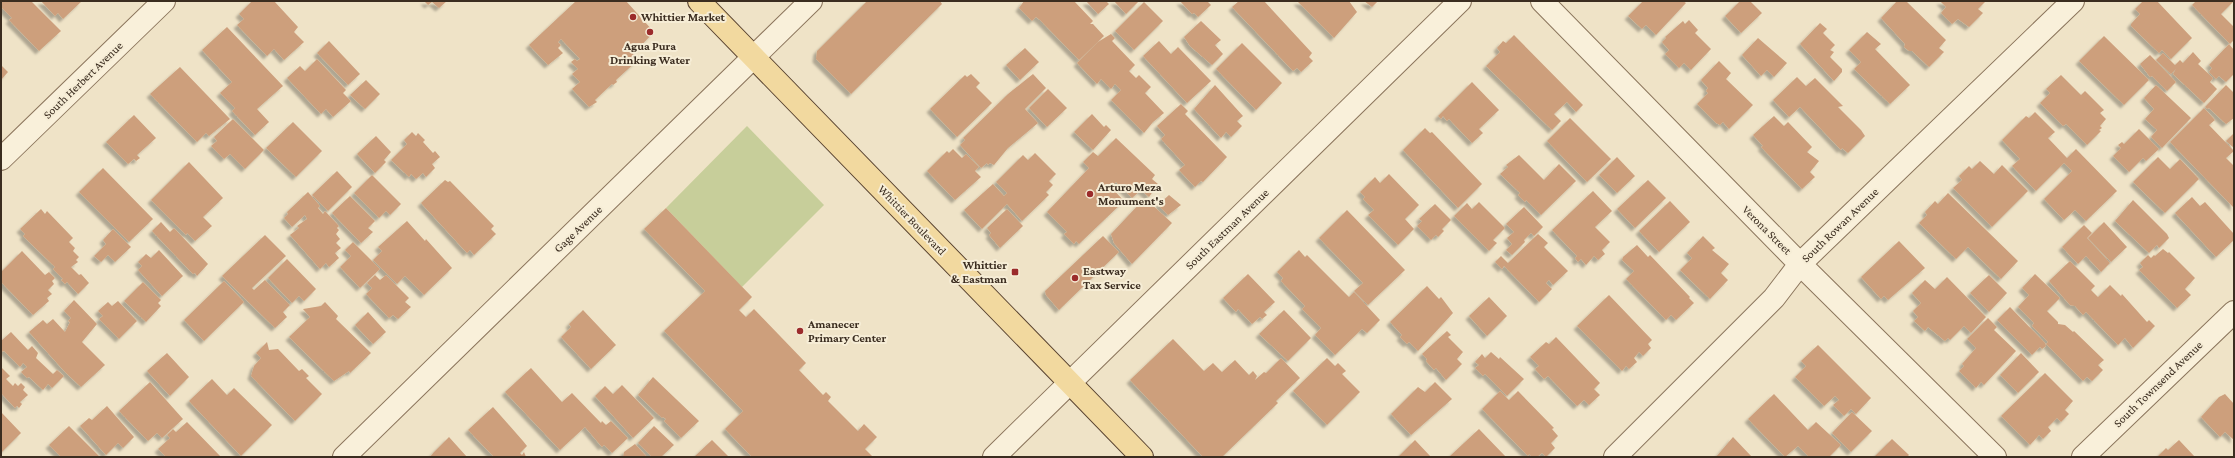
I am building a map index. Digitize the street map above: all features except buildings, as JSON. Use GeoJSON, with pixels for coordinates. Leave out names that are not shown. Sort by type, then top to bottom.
{"type":"FeatureCollection","features":[{"type":"Feature","properties":{"kind":"main road","name":"Whittier Boulevard"},"geometry":{"type":"LineString","coordinates":[[699,1],[1142,457]]}},
{"type":"Feature","properties":{"kind":"street","name":"South Herbert Avenue"},"geometry":{"type":"LineString","coordinates":[[1,159],[164,1]]}},
{"type":"Feature","properties":{"kind":"street","name":"Gage Avenue"},"geometry":{"type":"LineString","coordinates":[[344,457],[811,1]]}},
{"type":"Feature","properties":{"kind":"street","name":"South Eastman Avenue"},"geometry":{"type":"LineString","coordinates":[[994,457],[1460,1]]}},
{"type":"Feature","properties":{"kind":"street","name":"Verona Street"},"geometry":{"type":"LineString","coordinates":[[1542,1],[1800,264],[1995,457]]}},
{"type":"Feature","properties":{"kind":"street","name":"South Rowan Avenue"},"geometry":{"type":"LineString","coordinates":[[1615,457],[1774,298],[1800,264],[2073,1]]}},
{"type":"Feature","properties":{"kind":"street","name":"South Townsend Avenue"},"geometry":{"type":"LineString","coordinates":[[2083,457],[2234,312]]}},
{"type":"Feature","properties":{"kind":"green space"},"geometry":{"type":"Polygon","coordinates":[[[747,126],[824,205],[742,287],[666,208],[747,126]]]}},
{"type":"Feature","properties":{"kind":"place","name":"Whittier Market"},"geometry":{"type":"Point","coordinates":[633,17]}},
{"type":"Feature","properties":{"kind":"place","name":"Agua Pura Drinking Water"},"geometry":{"type":"Point","coordinates":[650,32]}},
{"type":"Feature","properties":{"kind":"place","name":"Arturo Meza Monument's"},"geometry":{"type":"Point","coordinates":[1090,194]}},
{"type":"Feature","properties":{"kind":"place","name":"Whittier & Eastman"},"geometry":{"type":"Point","coordinates":[1015,272]}},
{"type":"Feature","properties":{"kind":"place","name":"Eastway Tax Service"},"geometry":{"type":"Point","coordinates":[1075,278]}},
{"type":"Feature","properties":{"kind":"place","name":"Amanecer Primary Center"},"geometry":{"type":"Point","coordinates":[800,331]}}]}
